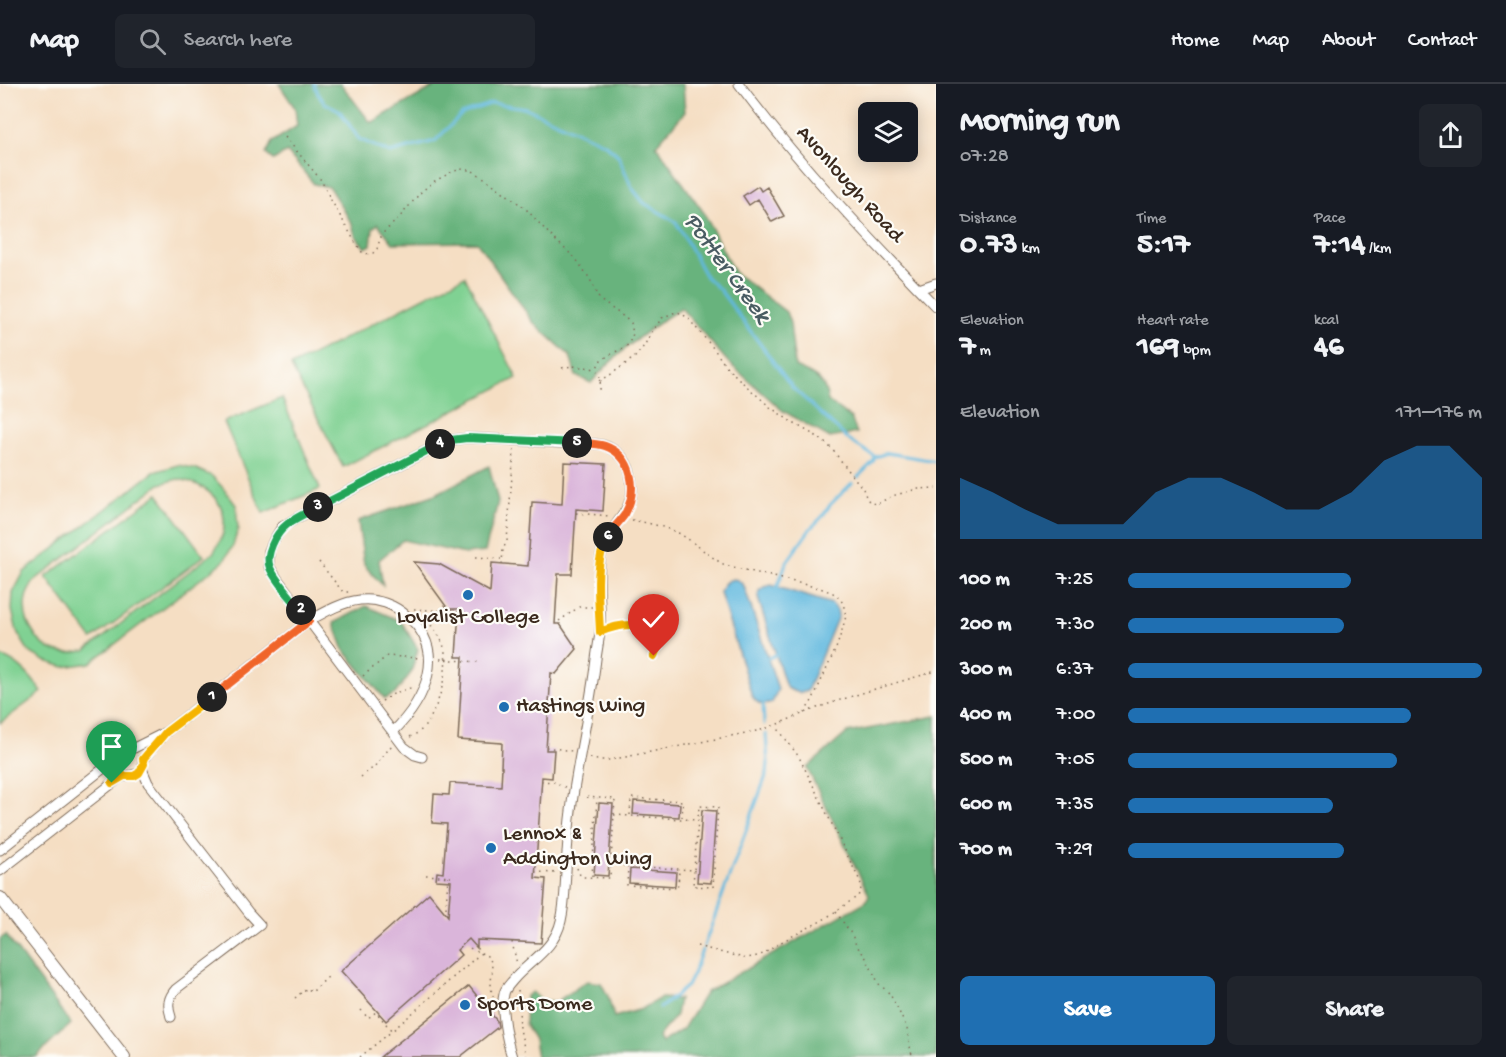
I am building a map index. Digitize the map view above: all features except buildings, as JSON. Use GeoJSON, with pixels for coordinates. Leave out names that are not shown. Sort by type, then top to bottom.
{"type":"FeatureCollection","features":[{"type":"Feature","properties":{"kind":"main road"},"geometry":{"type":"LineString","coordinates":[[0,898],[124,1057]]}},
{"type":"Feature","properties":{"kind":"street","name":"Avonlough Road"},"geometry":{"type":"LineString","coordinates":[[739,84],[770,126],[859,227],[936,307]]}},
{"type":"Feature","properties":{"kind":"street"},"geometry":{"type":"LineString","coordinates":[[919,289],[936,283]]}},
{"type":"Feature","properties":{"kind":"street"},"geometry":{"type":"LineString","coordinates":[[422,757],[415,756],[400,741],[269,566],[269,551],[282,527],[451,440],[467,438],[604,445],[614,450],[629,468],[632,492],[622,518],[610,531],[603,544],[599,571],[600,632],[574,792],[564,902],[558,933],[547,948],[517,975],[504,993],[508,1045],[512,1057]]}},
{"type":"Feature","properties":{"kind":"street"},"geometry":{"type":"LineString","coordinates":[[130,748],[166,732],[309,621],[330,609],[361,600],[381,602],[398,608],[415,623],[427,642],[430,658],[429,671],[423,691],[404,721],[393,732]]}},
{"type":"Feature","properties":{"kind":"street"},"geometry":{"type":"LineString","coordinates":[[0,872],[103,790],[136,770],[166,732]]}},
{"type":"Feature","properties":{"kind":"street"},"geometry":{"type":"LineString","coordinates":[[136,770],[139,750],[113,742],[116,769],[136,770],[260,925],[176,989],[169,997],[171,1017]]}},
{"type":"Feature","properties":{"kind":"street"},"geometry":{"type":"LineString","coordinates":[[0,850],[115,756]]}},
{"type":"Feature","properties":{"kind":"path"},"geometry":{"type":"LineString","coordinates":[[285,136],[321,180],[354,240],[362,252],[368,254],[377,249],[383,232],[398,219],[421,192],[433,182],[454,171],[463,169],[473,171],[518,203],[576,259],[590,279],[600,300],[631,323],[633,334],[630,342],[602,360],[596,369]]}},
{"type":"Feature","properties":{"kind":"path"},"geometry":{"type":"LineString","coordinates":[[600,381],[635,357],[662,318],[678,312],[687,317],[725,365],[770,407],[818,437],[831,448],[863,489],[867,500],[874,504],[917,489],[936,488]]}},
{"type":"Feature","properties":{"kind":"path"},"geometry":{"type":"LineString","coordinates":[[562,368],[576,366],[596,369],[599,373],[600,390]]}},
{"type":"Feature","properties":{"kind":"path"},"geometry":{"type":"LineString","coordinates":[[502,564],[503,549],[507,542],[514,440]]}},
{"type":"Feature","properties":{"kind":"path"},"geometry":{"type":"LineString","coordinates":[[576,513],[606,514],[677,532],[725,565],[824,589],[839,598],[846,616],[843,627],[837,646],[812,701],[804,713]]}},
{"type":"Feature","properties":{"kind":"path"},"geometry":{"type":"LineString","coordinates":[[476,557],[502,559]]}},
{"type":"Feature","properties":{"kind":"path"},"geometry":{"type":"LineString","coordinates":[[320,562],[343,592],[352,593]]}},
{"type":"Feature","properties":{"kind":"path"},"geometry":{"type":"LineString","coordinates":[[559,621],[579,608],[599,607]]}},
{"type":"Feature","properties":{"kind":"path"},"geometry":{"type":"LineString","coordinates":[[362,777],[395,743],[418,733],[426,725],[441,690],[446,659],[444,646],[428,622],[413,609],[459,612]]}},
{"type":"Feature","properties":{"kind":"path"},"geometry":{"type":"LineString","coordinates":[[600,632],[625,624],[638,625],[654,635],[658,647],[654,656]]}},
{"type":"Feature","properties":{"kind":"path"},"geometry":{"type":"LineString","coordinates":[[355,682],[387,656],[478,662]]}},
{"type":"Feature","properties":{"kind":"path"},"geometry":{"type":"LineString","coordinates":[[546,747],[581,754],[597,760],[610,760],[776,726],[804,713],[860,693],[936,671]]}},
{"type":"Feature","properties":{"kind":"path"},"geometry":{"type":"LineString","coordinates":[[374,706],[395,693],[414,686],[423,691]]}},
{"type":"Feature","properties":{"kind":"path"},"geometry":{"type":"LineString","coordinates":[[697,946],[745,958],[763,954],[836,912],[858,896],[862,886],[799,757],[776,726]]}},
{"type":"Feature","properties":{"kind":"path"},"geometry":{"type":"LineString","coordinates":[[542,781],[554,782],[574,792],[597,798],[615,800],[610,878],[583,877],[578,868]]}},
{"type":"Feature","properties":{"kind":"path"},"geometry":{"type":"LineString","coordinates":[[592,877],[597,798]]}},
{"type":"Feature","properties":{"kind":"path"},"geometry":{"type":"LineString","coordinates":[[630,816],[631,798],[683,801],[682,819]]}},
{"type":"Feature","properties":{"kind":"path"},"geometry":{"type":"LineString","coordinates":[[699,806],[718,807],[713,887],[693,886],[694,870],[699,806]]}},
{"type":"Feature","properties":{"kind":"path"},"geometry":{"type":"LineString","coordinates":[[614,815],[698,820]]}},
{"type":"Feature","properties":{"kind":"path"},"geometry":{"type":"LineString","coordinates":[[611,865],[694,870]]}},
{"type":"Feature","properties":{"kind":"path"},"geometry":{"type":"LineString","coordinates":[[628,866],[627,885],[678,888],[679,869]]}},
{"type":"Feature","properties":{"kind":"path"},"geometry":{"type":"LineString","coordinates":[[535,872],[566,874]]}},
{"type":"Feature","properties":{"kind":"path"},"geometry":{"type":"LineString","coordinates":[[426,875],[450,877],[446,908]]}},
{"type":"Feature","properties":{"kind":"path"},"geometry":{"type":"LineString","coordinates":[[836,912],[865,956],[879,984],[896,1003],[907,1029],[910,1052],[913,1057]]}},
{"type":"Feature","properties":{"kind":"path"},"geometry":{"type":"LineString","coordinates":[[512,942],[517,964],[520,1029],[526,1057]]}},
{"type":"Feature","properties":{"kind":"path"},"geometry":{"type":"LineString","coordinates":[[470,948],[474,952],[489,957],[492,972],[490,992],[504,1010]]}},
{"type":"Feature","properties":{"kind":"path"},"geometry":{"type":"LineString","coordinates":[[360,1057],[481,953]]}},
{"type":"Feature","properties":{"kind":"path"},"geometry":{"type":"LineString","coordinates":[[295,998],[307,988],[312,992],[330,975]]}},
{"type":"Feature","properties":{"kind":"path"},"geometry":{"type":"LineString","coordinates":[[361,1010],[368,1018],[376,1012],[392,1031]]}},
{"type":"Feature","properties":{"kind":"green space"},"geometry":{"type":"Polygon","coordinates":[[[279,84],[341,84],[371,123],[439,84],[683,84],[685,112],[656,145],[704,213],[734,272],[786,312],[790,323],[795,367],[818,379],[828,401],[851,418],[857,433],[830,438],[783,411],[728,362],[681,308],[633,342],[591,383],[576,376],[570,356],[533,322],[477,242],[393,243],[378,224],[373,228],[371,245],[365,248],[355,235],[352,224],[329,187],[314,184],[287,152],[273,160],[266,154],[272,142],[297,126],[295,108],[279,84]]]}},
{"type":"Feature","properties":{"kind":"green space"},"geometry":{"type":"Polygon","coordinates":[[[465,276],[517,378],[343,467],[291,366],[465,276]]]}},
{"type":"Feature","properties":{"kind":"green space"},"geometry":{"type":"Polygon","coordinates":[[[282,398],[320,489],[263,513],[224,422],[282,398]]]}},
{"type":"Feature","properties":{"kind":"green space"},"geometry":{"type":"Polygon","coordinates":[[[178,465],[196,469],[212,476],[224,489],[236,505],[238,529],[233,546],[223,562],[90,663],[64,667],[45,661],[29,652],[17,632],[12,610],[13,593],[24,572],[154,472],[178,465]],[[178,479],[160,484],[34,581],[27,596],[26,617],[34,634],[41,642],[57,651],[68,653],[85,651],[213,553],[224,530],[224,516],[217,500],[211,494],[187,481],[178,479]]]}},
{"type":"Feature","properties":{"kind":"green space"},"geometry":{"type":"Polygon","coordinates":[[[489,466],[498,502],[485,552],[465,554],[403,540],[379,560],[383,586],[364,565],[358,521],[436,494],[489,466]]]}},
{"type":"Feature","properties":{"kind":"green space"},"geometry":{"type":"Polygon","coordinates":[[[158,494],[204,556],[92,639],[46,577],[158,494]]]}},
{"type":"Feature","properties":{"kind":"green space"},"geometry":{"type":"Polygon","coordinates":[[[366,606],[401,621],[418,649],[411,673],[395,694],[385,699],[344,650],[334,623],[366,606]]]}},
{"type":"Feature","properties":{"kind":"green space"},"geometry":{"type":"Polygon","coordinates":[[[0,656],[19,666],[42,692],[0,723],[0,656]]]}},
{"type":"Feature","properties":{"kind":"green space"},"geometry":{"type":"Polygon","coordinates":[[[936,716],[936,1057],[537,1057],[534,1040],[525,1024],[526,996],[532,992],[541,1000],[556,1002],[587,981],[601,983],[608,996],[614,1017],[642,1009],[660,998],[679,999],[676,1015],[658,1037],[661,1043],[683,1029],[706,992],[865,902],[869,895],[807,768],[847,733],[936,716]]]}},
{"type":"Feature","properties":{"kind":"green space"},"geometry":{"type":"Polygon","coordinates":[[[6,935],[71,1024],[36,1057],[0,1057],[0,939],[6,935]]]}},
{"type":"Feature","properties":{"kind":"water"},"geometry":{"type":"Polygon","coordinates":[[[733,579],[738,580],[744,586],[778,689],[772,703],[761,704],[752,696],[720,593],[724,584],[733,579]]]}},
{"type":"Feature","properties":{"kind":"water"},"geometry":{"type":"Polygon","coordinates":[[[771,585],[832,604],[837,610],[838,616],[807,691],[796,692],[786,687],[758,598],[759,591],[771,585]]]}},
{"type":"Feature","properties":{"kind":"waterway","name":"Potter Creek"},"geometry":{"type":"LineString","coordinates":[[314,84],[325,103],[339,110],[359,139],[390,153],[435,141],[462,114],[492,103],[526,108],[605,144],[618,155],[632,188],[644,203],[676,222],[706,277],[720,290],[792,387],[850,441],[875,457],[887,453],[936,461]]}},
{"type":"Feature","properties":{"kind":"waterway"},"geometry":{"type":"LineString","coordinates":[[858,477],[875,457]]}},
{"type":"Feature","properties":{"kind":"waterway"},"geometry":{"type":"LineString","coordinates":[[777,588],[786,563],[811,528],[852,483]]}},
{"type":"Feature","properties":{"kind":"waterway"},"geometry":{"type":"LineString","coordinates":[[768,658],[776,655]]}},
{"type":"Feature","properties":{"kind":"waterway"},"geometry":{"type":"LineString","coordinates":[[763,705],[764,724]]}},
{"type":"Feature","properties":{"kind":"waterway"},"geometry":{"type":"LineString","coordinates":[[704,946],[767,773],[766,734]]}},
{"type":"Feature","properties":{"kind":"waterway"},"geometry":{"type":"LineString","coordinates":[[660,1008],[687,986],[702,950]]}},
{"type":"Feature","properties":{"kind":"place","name":"Loyalist College"},"geometry":{"type":"Point","coordinates":[468,595]}},
{"type":"Feature","properties":{"kind":"place","name":"Hastings Wing"},"geometry":{"type":"Point","coordinates":[504,707]}},
{"type":"Feature","properties":{"kind":"place","name":"Lennox & Addington Wing"},"geometry":{"type":"Point","coordinates":[491,848]}},
{"type":"Feature","properties":{"kind":"place","name":"Sports Dome"},"geometry":{"type":"Point","coordinates":[465,1005]}},
{"type":"Feature","properties":{"kind":"route"},"geometry":{"type":"LineString","coordinates":[[112,783],[118,778],[139,773],[144,764],[143,759],[166,732],[309,621],[269,566],[269,551],[282,527],[380,474],[451,440],[467,438],[604,445],[623,458],[629,468],[632,492],[624,515],[610,531],[603,544],[600,557],[600,632],[625,624],[638,625],[654,635],[658,647],[654,656]]}}]}
